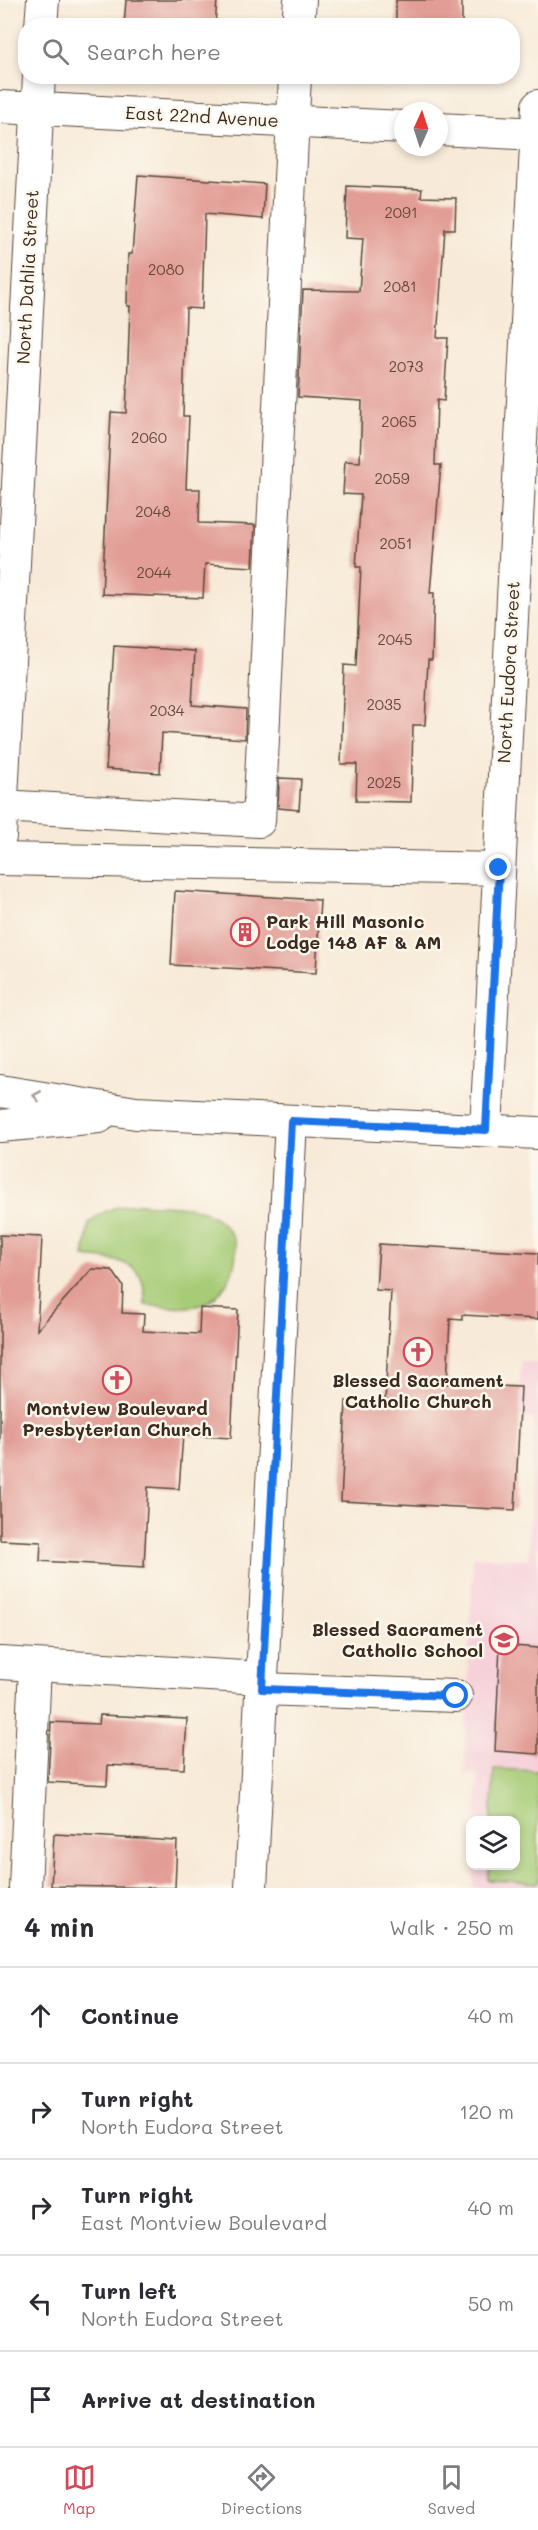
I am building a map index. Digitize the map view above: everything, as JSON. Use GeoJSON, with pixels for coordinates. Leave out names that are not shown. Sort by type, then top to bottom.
{"type":"FeatureCollection","features":[{"type":"Feature","properties":{"kind":"street"},"geometry":{"type":"LineString","coordinates":[[42,18],[43,0]]}},
{"type":"Feature","properties":{"kind":"street"},"geometry":{"type":"LineString","coordinates":[[299,18],[300,0]]}},
{"type":"Feature","properties":{"kind":"street","name":"North Dahlia Street"},"geometry":{"type":"LineString","coordinates":[[0,837],[39,84]]}},
{"type":"Feature","properties":{"kind":"street"},"geometry":{"type":"LineString","coordinates":[[1,806],[259,821],[295,84]]}},
{"type":"Feature","properties":{"kind":"street","name":"East 22nd Avenue"},"geometry":{"type":"LineString","coordinates":[[0,107],[394,127]]}},
{"type":"Feature","properties":{"kind":"street"},"geometry":{"type":"LineString","coordinates":[[448,129],[538,124]]}},
{"type":"Feature","properties":{"kind":"street","name":"North Eudora Street"},"geometry":{"type":"LineString","coordinates":[[486,1130],[538,124]]}},
{"type":"Feature","properties":{"kind":"street"},"geometry":{"type":"LineString","coordinates":[[0,859],[499,868]]}},
{"type":"Feature","properties":{"kind":"street"},"geometry":{"type":"LineString","coordinates":[[0,1091],[136,1113],[538,1133]]}},
{"type":"Feature","properties":{"kind":"street"},"geometry":{"type":"LineString","coordinates":[[0,1126],[136,1113]]}},
{"type":"Feature","properties":{"kind":"street"},"geometry":{"type":"LineString","coordinates":[[252,1888],[291,1121]]}},
{"type":"Feature","properties":{"kind":"street"},"geometry":{"type":"LineString","coordinates":[[0,1663],[456,1696]]}},
{"type":"Feature","properties":{"kind":"street"},"geometry":{"type":"LineString","coordinates":[[25,1888],[35,1666]]}},
{"type":"Feature","properties":{"kind":"shaded area","name":"Blessed Sacrament Catholic School"},"geometry":{"type":"Polygon","coordinates":[[[521,1361],[538,1363],[538,1888],[473,1888],[474,1870],[520,1870],[520,1816],[476,1816],[478,1776],[464,1774],[473,1557],[528,1559],[534,1418],[519,1417],[521,1361]]]}},
{"type":"Feature","properties":{"kind":"green space"},"geometry":{"type":"Polygon","coordinates":[[[139,1204],[195,1208],[211,1215],[227,1228],[233,1238],[235,1257],[229,1278],[217,1296],[209,1302],[187,1307],[145,1305],[141,1279],[129,1265],[109,1259],[84,1257],[89,1223],[112,1209],[139,1204]]]}},
{"type":"Feature","properties":{"kind":"green space"},"geometry":{"type":"Polygon","coordinates":[[[494,1769],[538,1771],[538,1883],[488,1880],[489,1870],[520,1870],[520,1816],[491,1816],[494,1769]]]}},
{"type":"Feature","properties":{"kind":"building"},"geometry":{"type":"Polygon","coordinates":[[[126,0],[217,0],[216,18],[125,18],[126,0]]]}},
{"type":"Feature","properties":{"kind":"building"},"geometry":{"type":"Polygon","coordinates":[[[396,0],[462,0],[462,18],[396,18],[396,0]]]}},
{"type":"Feature","properties":{"kind":"building"},"geometry":{"type":"Polygon","coordinates":[[[138,175],[265,184],[263,219],[205,214],[202,309],[186,308],[183,416],[189,416],[186,489],[200,489],[199,523],[255,525],[253,567],[205,564],[203,598],[102,594],[111,412],[126,413],[130,306],[127,306],[128,254],[132,254],[138,175]]]}},
{"type":"Feature","properties":{"kind":"building"},"geometry":{"type":"Polygon","coordinates":[[[347,186],[422,189],[421,197],[456,198],[455,229],[445,229],[437,338],[448,338],[444,401],[437,400],[435,465],[441,465],[430,593],[434,593],[432,660],[428,660],[425,725],[413,725],[411,802],[356,801],[357,764],[341,764],[344,665],[356,666],[361,567],[356,567],[361,495],[343,494],[345,461],[360,462],[362,401],[298,397],[303,290],[359,291],[363,239],[345,238],[347,186]]]}},
{"type":"Feature","properties":{"kind":"building"},"geometry":{"type":"Polygon","coordinates":[[[114,646],[195,651],[192,705],[246,709],[245,739],[162,733],[160,773],[106,769],[114,646]]]}},
{"type":"Feature","properties":{"kind":"building"},"geometry":{"type":"Polygon","coordinates":[[[279,778],[301,779],[299,810],[278,808],[279,778]]]}},
{"type":"Feature","properties":{"kind":"building","name":"Park Hill Masonic Lodge 148 AF & AM"},"geometry":{"type":"Polygon","coordinates":[[[175,891],[320,900],[316,973],[171,965],[175,891]]]}},
{"type":"Feature","properties":{"kind":"building","name":"Montview Boulevard Presbyterian Church"},"geometry":{"type":"Polygon","coordinates":[[[0,1235],[42,1237],[37,1330],[92,1269],[112,1270],[123,1286],[122,1313],[144,1314],[143,1331],[199,1334],[200,1308],[238,1310],[231,1438],[183,1435],[179,1489],[148,1487],[144,1567],[40,1561],[41,1542],[0,1540],[0,1235]]]}},
{"type":"Feature","properties":{"kind":"building","name":"Blessed Sacrament Catholic Church"},"geometry":{"type":"Polygon","coordinates":[[[379,1244],[538,1253],[538,1319],[462,1315],[462,1320],[450,1319],[447,1384],[521,1387],[515,1510],[341,1501],[346,1401],[385,1403],[391,1291],[376,1290],[379,1244]]]}},
{"type":"Feature","properties":{"kind":"building"},"geometry":{"type":"Polygon","coordinates":[[[500,1645],[538,1648],[538,1754],[495,1751],[500,1645]]]}},
{"type":"Feature","properties":{"kind":"building"},"geometry":{"type":"Polygon","coordinates":[[[100,1715],[187,1719],[184,1769],[108,1765],[107,1785],[48,1782],[51,1722],[99,1724],[100,1715]]]}},
{"type":"Feature","properties":{"kind":"building"},"geometry":{"type":"Polygon","coordinates":[[[54,1834],[177,1841],[175,1888],[51,1886],[54,1834]]]}},
{"type":"Feature","properties":{"kind":"place","name":"Park Hill Masonic Lodge 148 AF & AM"},"geometry":{"type":"Point","coordinates":[245,932]}},
{"type":"Feature","properties":{"kind":"place","name":"Blessed Sacrament Catholic Church"},"geometry":{"type":"Point","coordinates":[418,1352]}},
{"type":"Feature","properties":{"kind":"place","name":"Montview Boulevard Presbyterian Church"},"geometry":{"type":"Point","coordinates":[117,1380]}},
{"type":"Feature","properties":{"kind":"place","name":"Blessed Sacrament Catholic School"},"geometry":{"type":"Point","coordinates":[504,1640]}},
{"type":"Feature","properties":{"kind":"route"},"geometry":{"type":"LineString","coordinates":[[456,1696],[262,1689],[291,1121],[486,1130],[499,868]]}}]}
